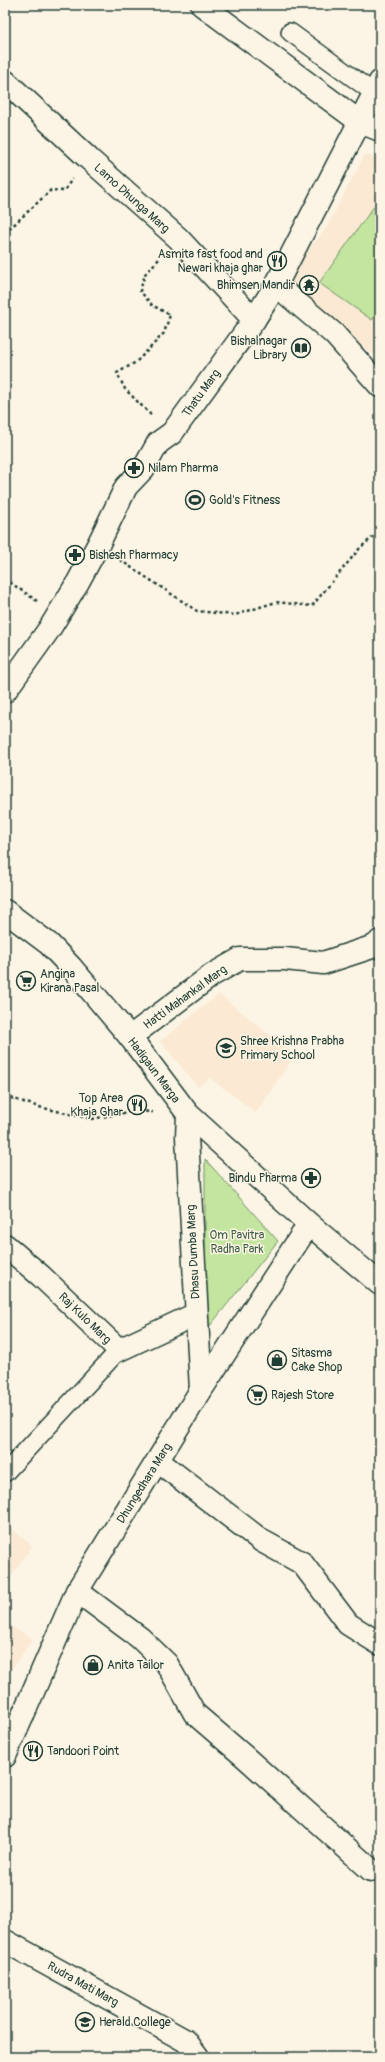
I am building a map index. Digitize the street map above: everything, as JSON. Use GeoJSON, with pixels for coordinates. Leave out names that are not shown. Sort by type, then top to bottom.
{"type":"FeatureCollection","features":[{"type":"Feature","properties":{"kind":"street"},"geometry":{"type":"LineString","coordinates":[[202,5],[360,122],[380,130]]}},
{"type":"Feature","properties":{"kind":"street","name":"Lamo Dhunga Marg"},"geometry":{"type":"LineString","coordinates":[[5,81],[88,159],[178,238],[254,320]]}},
{"type":"Feature","properties":{"kind":"street","name":"Thatu Marg"},"geometry":{"type":"LineString","coordinates":[[5,691],[50,628],[98,545],[126,487],[144,468],[158,443],[172,433],[254,320],[276,285],[377,88]]}},
{"type":"Feature","properties":{"kind":"street"},"geometry":{"type":"LineString","coordinates":[[276,285],[334,334],[380,386]]}},
{"type":"Feature","properties":{"kind":"street","name":"Hadigaun Marga"},"geometry":{"type":"LineString","coordinates":[[5,911],[49,944],[66,962],[130,1037],[188,1114],[309,1224],[380,1284]]}},
{"type":"Feature","properties":{"kind":"street","name":"Hatti Mahankal Marg"},"geometry":{"type":"LineString","coordinates":[[130,1037],[212,975],[240,959],[285,959],[323,963],[375,946],[380,941]]}},
{"type":"Feature","properties":{"kind":"street","name":"Dhasu Dumba Marg"},"geometry":{"type":"LineString","coordinates":[[188,1114],[188,1145],[201,1390]]}},
{"type":"Feature","properties":{"kind":"street","name":"Dhungedhara Marg"},"geometry":{"type":"LineString","coordinates":[[5,1756],[77,1591],[201,1390],[309,1224]]}},
{"type":"Feature","properties":{"kind":"street","name":"Raj Kulo Marg"},"geometry":{"type":"LineString","coordinates":[[5,1245],[41,1276],[119,1350],[196,1314]]}},
{"type":"Feature","properties":{"kind":"street"},"geometry":{"type":"LineString","coordinates":[[158,1461],[262,1541],[302,1563],[348,1624],[380,1644]]}},
{"type":"Feature","properties":{"kind":"street"},"geometry":{"type":"LineString","coordinates":[[77,1591],[140,1638],[167,1664],[195,1714],[371,1870]]}},
{"type":"Feature","properties":{"kind":"street","name":"Rudra Mati Marg"},"geometry":{"type":"LineString","coordinates":[[5,1941],[186,2041],[198,2057]]}},
{"type":"Feature","properties":{"kind":"lane"},"geometry":{"type":"LineString","coordinates":[[290,32],[377,88]]}},
{"type":"Feature","properties":{"kind":"lane"},"geometry":{"type":"LineString","coordinates":[[5,1473],[119,1350]]}},
{"type":"Feature","properties":{"kind":"path"},"geometry":{"type":"LineString","coordinates":[[5,233],[51,190],[64,191],[88,159]]}},
{"type":"Feature","properties":{"kind":"path"},"geometry":{"type":"LineString","coordinates":[[172,433],[163,429],[125,389],[117,373],[136,362],[164,333],[170,315],[152,305],[140,291],[145,274],[178,238]]}},
{"type":"Feature","properties":{"kind":"path"},"geometry":{"type":"LineString","coordinates":[[98,545],[197,610],[235,615],[276,602],[312,606],[360,548],[380,531]]}},
{"type":"Feature","properties":{"kind":"path"},"geometry":{"type":"LineString","coordinates":[[5,579],[46,607],[50,628]]}},
{"type":"Feature","properties":{"kind":"path"},"geometry":{"type":"LineString","coordinates":[[5,1096],[38,1107],[92,1119],[134,1111],[188,1114]]}},
{"type":"Feature","properties":{"kind":"shaded area"},"geometry":{"type":"Polygon","coordinates":[[[365,154],[380,160],[379,357],[333,330],[281,284],[327,227],[365,154]]]}},
{"type":"Feature","properties":{"kind":"shaded area","name":"Shree Krishna Prabha Primary School"},"geometry":{"type":"Polygon","coordinates":[[[219,994],[295,1055],[256,1113],[210,1078],[198,1087],[160,1041],[219,994]]]}},
{"type":"Feature","properties":{"kind":"shaded area"},"geometry":{"type":"Polygon","coordinates":[[[5,1523],[32,1546],[5,1586],[5,1523]]]}},
{"type":"Feature","properties":{"kind":"shaded area"},"geometry":{"type":"Polygon","coordinates":[[[5,1623],[33,1639],[5,1678],[5,1623]]]}},
{"type":"Feature","properties":{"kind":"green space"},"geometry":{"type":"Polygon","coordinates":[[[380,198],[380,308],[372,320],[319,283],[380,198]]]}},
{"type":"Feature","properties":{"kind":"green space","name":"Om Pavitra Radha Park"},"geometry":{"type":"Polygon","coordinates":[[[205,1159],[278,1241],[205,1332],[205,1159]]]}},
{"type":"Feature","properties":{"kind":"place","name":"Asmita fast food and Newari khaja ghar"},"geometry":{"type":"Point","coordinates":[277,261]}},
{"type":"Feature","properties":{"kind":"place","name":"Bhimsen Mandir"},"geometry":{"type":"Point","coordinates":[309,285]}},
{"type":"Feature","properties":{"kind":"place","name":"Bishalnagar Library"},"geometry":{"type":"Point","coordinates":[301,348]}},
{"type":"Feature","properties":{"kind":"place","name":"Nilam Pharma"},"geometry":{"type":"Point","coordinates":[134,468]}},
{"type":"Feature","properties":{"kind":"place","name":"Gold's Fitness"},"geometry":{"type":"Point","coordinates":[195,500]}},
{"type":"Feature","properties":{"kind":"place","name":"Bishesh Pharmacy"},"geometry":{"type":"Point","coordinates":[75,555]}},
{"type":"Feature","properties":{"kind":"place","name":"Angina Kirana Pasal"},"geometry":{"type":"Point","coordinates":[26,981]}},
{"type":"Feature","properties":{"kind":"place","name":"Shree Krishna Prabha Primary School"},"geometry":{"type":"Point","coordinates":[226,1048]}},
{"type":"Feature","properties":{"kind":"place","name":"Top Area Khaja Ghar"},"geometry":{"type":"Point","coordinates":[137,1105]}},
{"type":"Feature","properties":{"kind":"place","name":"Bindu Pharma"},"geometry":{"type":"Point","coordinates":[311,1178]}},
{"type":"Feature","properties":{"kind":"place","name":"Sitasma Cake Shop"},"geometry":{"type":"Point","coordinates":[277,1360]}},
{"type":"Feature","properties":{"kind":"place","name":"Rajesh Store"},"geometry":{"type":"Point","coordinates":[257,1395]}},
{"type":"Feature","properties":{"kind":"place","name":"Anita Tailor"},"geometry":{"type":"Point","coordinates":[93,1665]}},
{"type":"Feature","properties":{"kind":"place","name":"Tandoori Point"},"geometry":{"type":"Point","coordinates":[33,1751]}},
{"type":"Feature","properties":{"kind":"place","name":"Herald College"},"geometry":{"type":"Point","coordinates":[85,2022]}}]}
